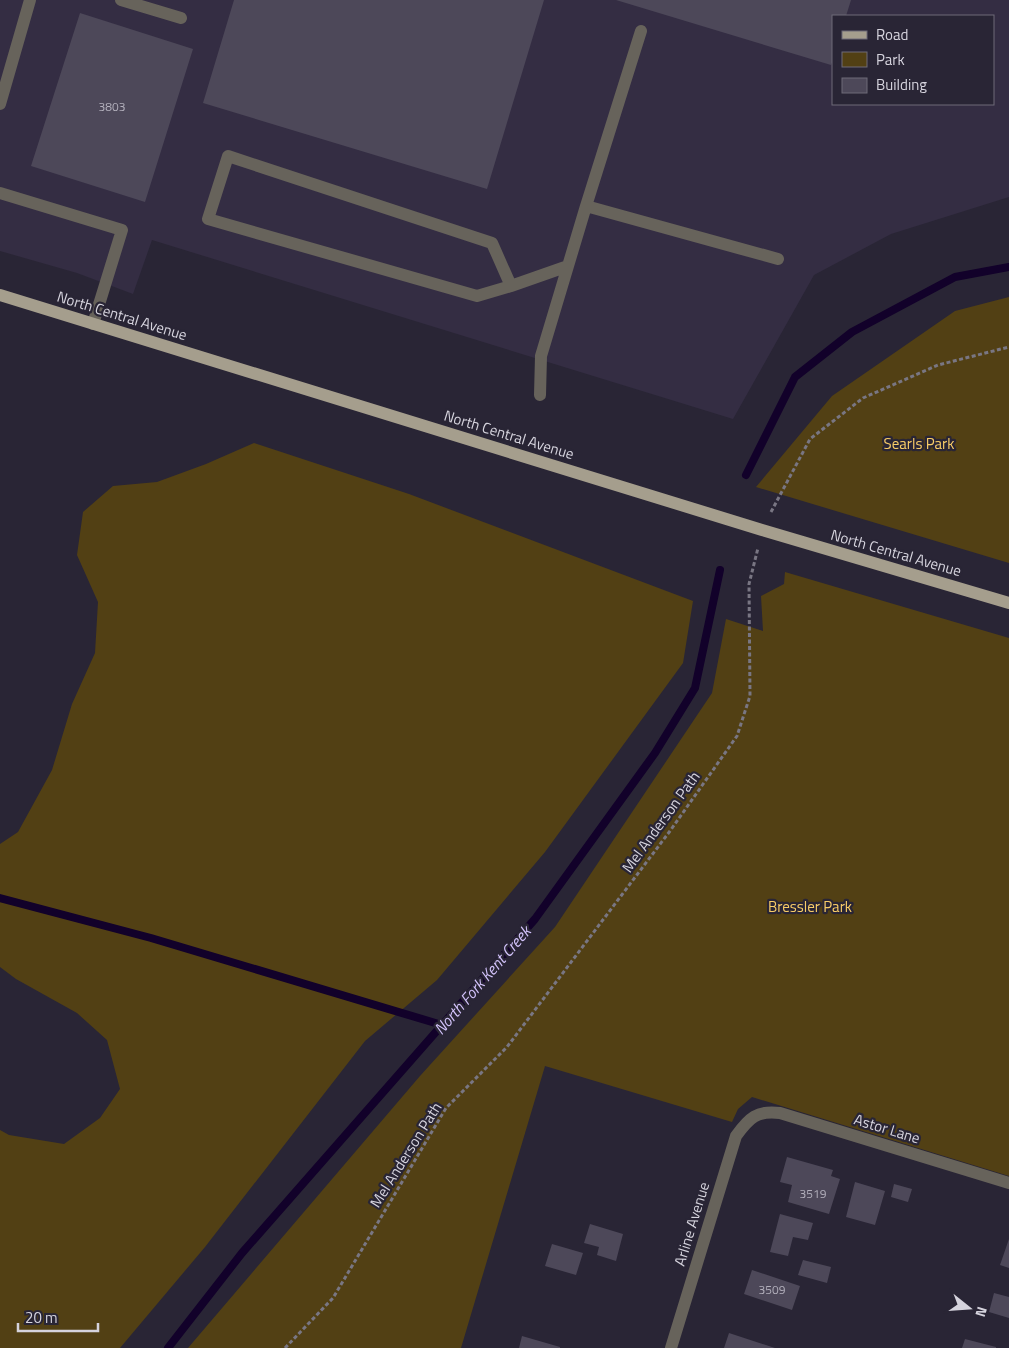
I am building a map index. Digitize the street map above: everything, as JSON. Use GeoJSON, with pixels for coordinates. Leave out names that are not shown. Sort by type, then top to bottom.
{"type":"FeatureCollection","features":[{"type":"Feature","properties":{"kind":"main road","name":"North Central Avenue"},"geometry":{"type":"LineString","coordinates":[[0,295],[762,530],[1009,603]]}},
{"type":"Feature","properties":{"kind":"street"},"geometry":{"type":"LineString","coordinates":[[0,104],[30,0]]}},
{"type":"Feature","properties":{"kind":"street"},"geometry":{"type":"LineString","coordinates":[[121,0],[181,18]]}},
{"type":"Feature","properties":{"kind":"street"},"geometry":{"type":"LineString","coordinates":[[540,395],[540,356],[641,31]]}},
{"type":"Feature","properties":{"kind":"street"},"geometry":{"type":"LineString","coordinates":[[511,286],[492,243],[228,156],[208,220],[477,296],[511,286],[568,266]]}},
{"type":"Feature","properties":{"kind":"street"},"geometry":{"type":"LineString","coordinates":[[0,192],[122,230],[93,324]]}},
{"type":"Feature","properties":{"kind":"street"},"geometry":{"type":"LineString","coordinates":[[586,206],[778,259]]}},
{"type":"Feature","properties":{"kind":"street","name":"Astor Lane"},"geometry":{"type":"LineString","coordinates":[[755,1116],[763,1112],[780,1114],[1009,1183]]}},
{"type":"Feature","properties":{"kind":"street","name":"Arline Avenue"},"geometry":{"type":"LineString","coordinates":[[670,1348],[736,1136],[755,1116]]}},
{"type":"Feature","properties":{"kind":"path","name":"Mel Anderson Path"},"geometry":{"type":"LineString","coordinates":[[285,1348],[333,1298],[446,1108],[507,1047],[670,831],[738,736],[750,696],[749,584],[762,530],[810,439],[863,398],[938,365],[1009,347]]}},
{"type":"Feature","properties":{"kind":"shaded area"},"geometry":{"type":"Polygon","coordinates":[[[0,0],[1009,0],[1009,197],[891,234],[814,275],[733,419],[152,240],[133,294],[77,273],[0,251],[0,0]]]}},
{"type":"Feature","properties":{"kind":"green space","name":"Searls Park"},"geometry":{"type":"Polygon","coordinates":[[[1009,297],[1009,563],[756,487],[832,396],[955,311],[1009,297]]]}},
{"type":"Feature","properties":{"kind":"green space"},"geometry":{"type":"Polygon","coordinates":[[[254,443],[409,494],[693,601],[683,663],[545,852],[437,980],[365,1041],[205,1247],[120,1348],[0,1348],[0,1130],[9,1135],[64,1144],[100,1118],[120,1089],[107,1040],[77,1013],[16,979],[0,967],[0,844],[18,832],[52,770],[72,704],[95,653],[98,602],[77,555],[83,512],[113,486],[157,482],[206,464],[254,443]]]}},
{"type":"Feature","properties":{"kind":"green space","name":"Bressler Park"},"geometry":{"type":"Polygon","coordinates":[[[785,572],[1009,638],[1009,1176],[752,1097],[738,1109],[732,1122],[545,1066],[461,1348],[188,1348],[420,1076],[555,927],[712,693],[726,619],[763,631],[761,596],[784,584],[785,572]]]}},
{"type":"Feature","properties":{"kind":"building"},"geometry":{"type":"Polygon","coordinates":[[[234,0],[544,0],[487,189],[203,103],[234,0]]]}},
{"type":"Feature","properties":{"kind":"building"},"geometry":{"type":"Polygon","coordinates":[[[616,0],[851,0],[846,15],[832,15],[831,65],[616,0]]]}},
{"type":"Feature","properties":{"kind":"building"},"geometry":{"type":"Polygon","coordinates":[[[80,13],[193,49],[145,202],[31,166],[80,13]]]}},
{"type":"Feature","properties":{"kind":"building"},"geometry":{"type":"Polygon","coordinates":[[[787,1157],[833,1170],[831,1176],[840,1179],[829,1214],[788,1202],[792,1185],[780,1182],[787,1157]]]}},
{"type":"Feature","properties":{"kind":"building"},"geometry":{"type":"Polygon","coordinates":[[[855,1182],[885,1191],[875,1225],[846,1217],[855,1182]]]}},
{"type":"Feature","properties":{"kind":"building"},"geometry":{"type":"Polygon","coordinates":[[[894,1184],[912,1189],[908,1202],[891,1197],[894,1184]]]}},
{"type":"Feature","properties":{"kind":"building"},"geometry":{"type":"Polygon","coordinates":[[[780,1214],[813,1223],[808,1240],[793,1237],[788,1256],[770,1252],[780,1214]]]}},
{"type":"Feature","properties":{"kind":"building"},"geometry":{"type":"Polygon","coordinates":[[[590,1224],[623,1234],[616,1261],[597,1255],[599,1247],[584,1243],[590,1224]]]}},
{"type":"Feature","properties":{"kind":"building"},"geometry":{"type":"Polygon","coordinates":[[[1009,1239],[1009,1268],[1000,1265],[1009,1239]]]}},
{"type":"Feature","properties":{"kind":"building"},"geometry":{"type":"Polygon","coordinates":[[[552,1244],[583,1253],[576,1275],[545,1266],[552,1244]]]}},
{"type":"Feature","properties":{"kind":"building"},"geometry":{"type":"Polygon","coordinates":[[[803,1260],[831,1267],[827,1283],[798,1275],[803,1260]]]}},
{"type":"Feature","properties":{"kind":"building"},"geometry":{"type":"Polygon","coordinates":[[[752,1270],[800,1286],[792,1310],[744,1294],[752,1270]]]}},
{"type":"Feature","properties":{"kind":"building"},"geometry":{"type":"Polygon","coordinates":[[[994,1293],[1009,1297],[1009,1318],[989,1312],[994,1293]]]}},
{"type":"Feature","properties":{"kind":"building"},"geometry":{"type":"Polygon","coordinates":[[[729,1333],[775,1348],[724,1348],[729,1333]]]}},
{"type":"Feature","properties":{"kind":"building"},"geometry":{"type":"Polygon","coordinates":[[[522,1336],[560,1347],[560,1348],[519,1348],[522,1336]]]}},
{"type":"Feature","properties":{"kind":"building"},"geometry":{"type":"Polygon","coordinates":[[[965,1339],[996,1347],[996,1348],[962,1348],[965,1339]]]}},
{"type":"Feature","properties":{"kind":"waterway","name":"North Fork Kent Creek"},"geometry":{"type":"LineString","coordinates":[[746,475],[795,377],[852,332],[955,277],[1009,267]]}},
{"type":"Feature","properties":{"kind":"waterway","name":"North Fork Kent Creek"},"geometry":{"type":"LineString","coordinates":[[168,1348],[242,1253],[535,919],[655,753],[695,688],[720,570]]}},
{"type":"Feature","properties":{"kind":"waterway"},"geometry":{"type":"LineString","coordinates":[[0,898],[151,938],[442,1025]]}}]}
